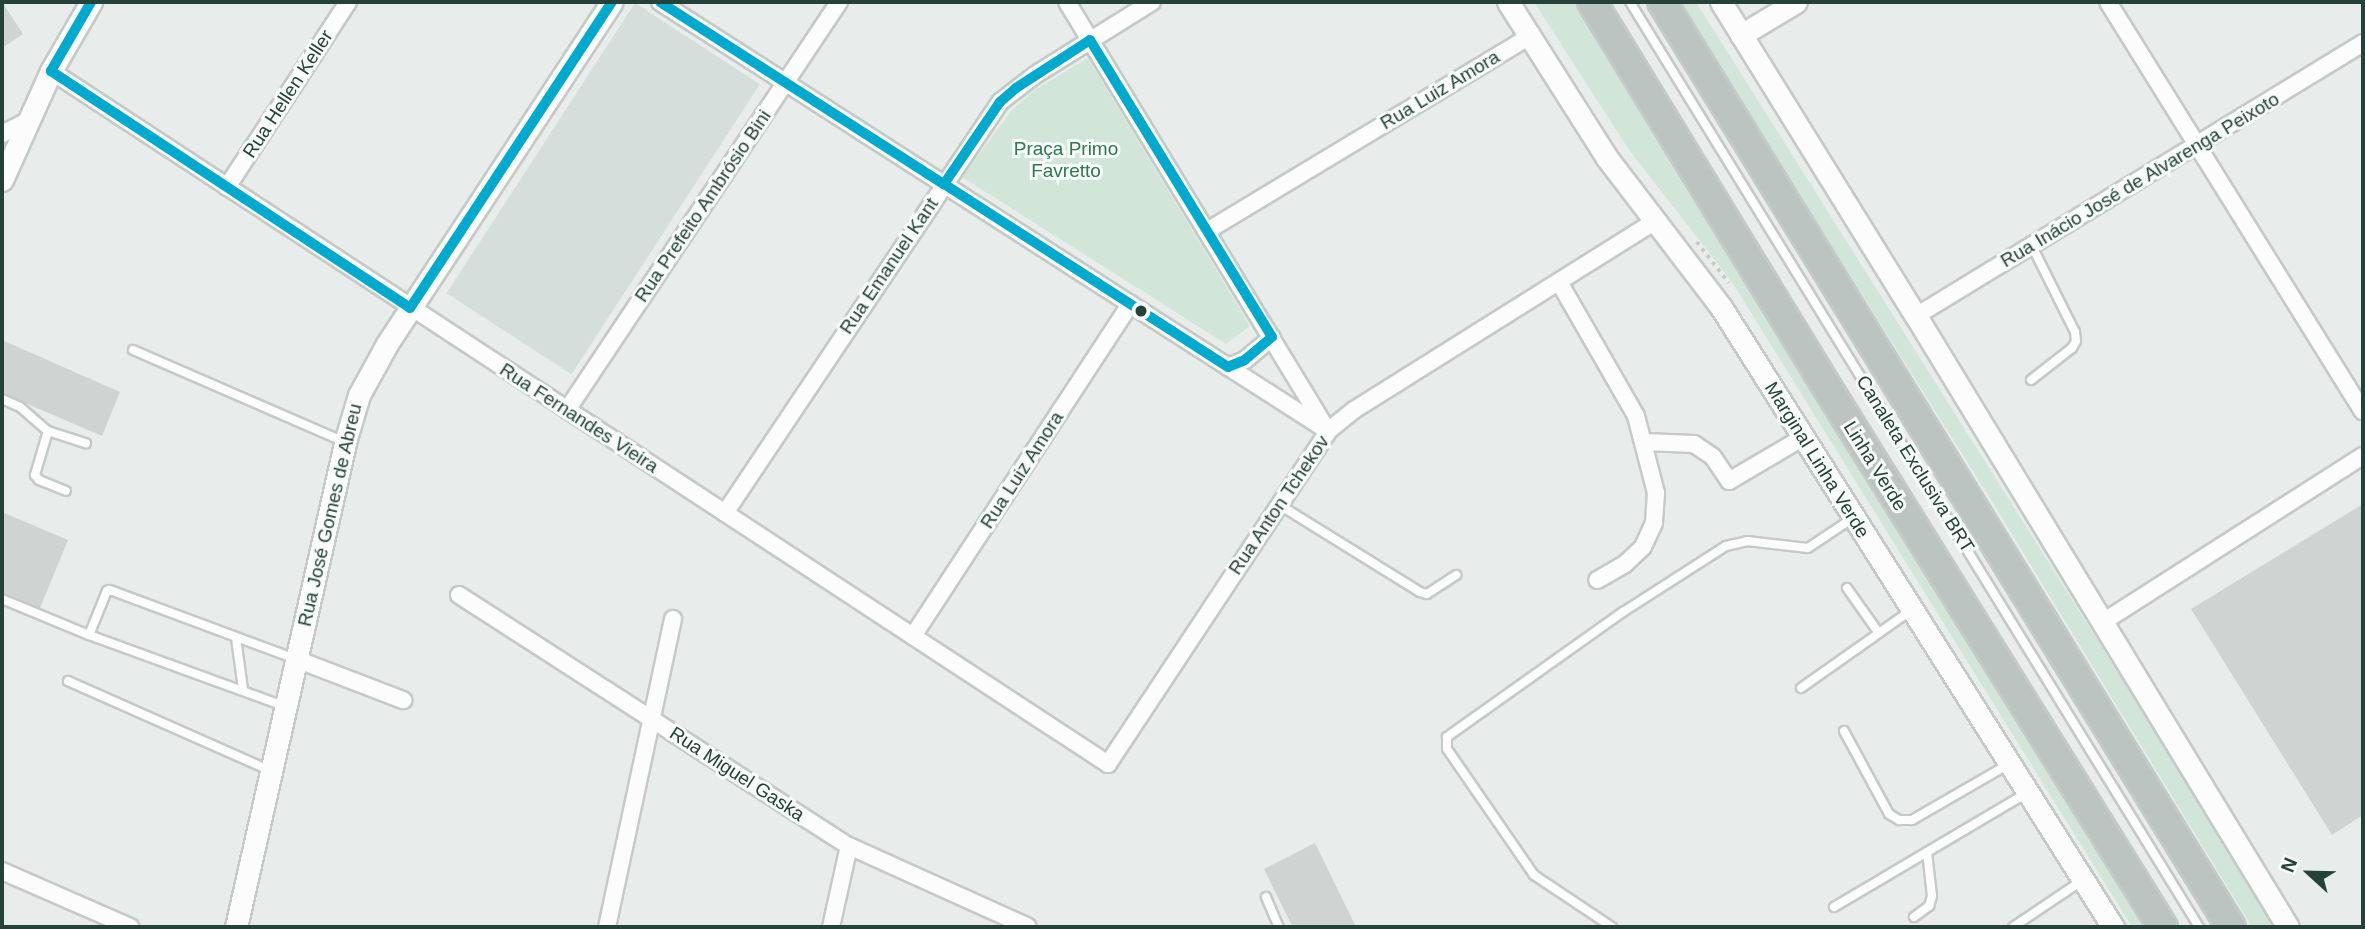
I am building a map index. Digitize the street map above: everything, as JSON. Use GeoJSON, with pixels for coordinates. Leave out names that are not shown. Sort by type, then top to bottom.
{"type":"FeatureCollection","features":[{"type":"Feature","properties":{"kind":"highway","name":"Linha Verde"},"geometry":{"type":"LineString","coordinates":[[1592,2],[1817,371],[2163,927]]}},
{"type":"Feature","properties":{"kind":"highway"},"geometry":{"type":"LineString","coordinates":[[1662,2],[2231,927]]}},
{"type":"Feature","properties":{"kind":"main road"},"geometry":{"type":"LineString","coordinates":[[2,180],[51,71],[91,2]]}},
{"type":"Feature","properties":{"kind":"main road","name":"Rua José Gomes de Abreu"},"geometry":{"type":"LineString","coordinates":[[236,927],[345,442],[359,395],[371,369],[410,308],[612,2]]}},
{"type":"Feature","properties":{"kind":"main road","name":"Marginal Linha Verde"},"geometry":{"type":"LineString","coordinates":[[1508,2],[1606,158],[1721,307],[2113,927]]}},
{"type":"Feature","properties":{"kind":"main road"},"geometry":{"type":"LineString","coordinates":[[1721,2],[1916,316],[2288,927]]}},
{"type":"Feature","properties":{"kind":"main road"},"geometry":{"type":"LineString","coordinates":[[1741,35],[1796,2]]}},
{"type":"Feature","properties":{"kind":"street","name":"Rua Hellen Keller"},"geometry":{"type":"LineString","coordinates":[[227,187],[348,2]]}},
{"type":"Feature","properties":{"kind":"street"},"geometry":{"type":"LineString","coordinates":[[660,2],[1328,431]]}},
{"type":"Feature","properties":{"kind":"street","name":"Rua Prefeito Ambrósio Bini"},"geometry":{"type":"LineString","coordinates":[[567,410],[839,2]]}},
{"type":"Feature","properties":{"kind":"street"},"geometry":{"type":"LineString","coordinates":[[1067,2],[1328,431]]}},
{"type":"Feature","properties":{"kind":"street","name":"Rua Emanuel Kant"},"geometry":{"type":"LineString","coordinates":[[725,513],[1000,102],[1026,81],[1152,2]]}},
{"type":"Feature","properties":{"kind":"street"},"geometry":{"type":"LineString","coordinates":[[2108,2],[2363,411]]}},
{"type":"Feature","properties":{"kind":"street","name":"Rua Luiz Amora"},"geometry":{"type":"LineString","coordinates":[[1207,231],[1530,36]]}},
{"type":"Feature","properties":{"kind":"street","name":"Rua Inácio José de Alvarenga Peixoto"},"geometry":{"type":"LineString","coordinates":[[1916,316],[2363,43]]}},
{"type":"Feature","properties":{"kind":"street","name":"Rua Fernandes Vieira"},"geometry":{"type":"LineString","coordinates":[[51,71],[1108,764]]}},
{"type":"Feature","properties":{"kind":"street"},"geometry":{"type":"LineString","coordinates":[[2,134],[27,121]]}},
{"type":"Feature","properties":{"kind":"street","name":"Rua Anton Tchekov"},"geometry":{"type":"LineString","coordinates":[[1108,764],[1328,431],[1354,410],[1656,222]]}},
{"type":"Feature","properties":{"kind":"street"},"geometry":{"type":"LineString","coordinates":[[1559,282],[1626,397],[1644,442],[1656,493],[1654,523],[1643,547],[1634,558],[1597,580]]}},
{"type":"Feature","properties":{"kind":"street","name":"Rua Luiz Amora"},"geometry":{"type":"LineString","coordinates":[[913,636],[1130,304]]}},
{"type":"Feature","properties":{"kind":"street"},"geometry":{"type":"LineString","coordinates":[[1228,367],[1245,359],[1272,337]]}},
{"type":"Feature","properties":{"kind":"street"},"geometry":{"type":"LineString","coordinates":[[1644,442],[1694,444],[1713,457],[1729,481],[1802,438]]}},
{"type":"Feature","properties":{"kind":"street"},"geometry":{"type":"LineString","coordinates":[[2103,622],[2363,456]]}},
{"type":"Feature","properties":{"kind":"street","name":"Rua Miguel Gaska"},"geometry":{"type":"LineString","coordinates":[[459,595],[849,846],[1000,921],[1028,927]]}},
{"type":"Feature","properties":{"kind":"street"},"geometry":{"type":"LineString","coordinates":[[607,927],[673,619]]}},
{"type":"Feature","properties":{"kind":"street"},"geometry":{"type":"LineString","coordinates":[[296,659],[403,700]]}},
{"type":"Feature","properties":{"kind":"street"},"geometry":{"type":"LineString","coordinates":[[831,927],[849,846]]}},
{"type":"Feature","properties":{"kind":"street"},"geometry":{"type":"LineString","coordinates":[[2,871],[130,927]]}},
{"type":"Feature","properties":{"kind":"lane","name":"Canaleta Exclusiva BRT"},"geometry":{"type":"LineString","coordinates":[[1630,2],[2199,927]]}},
{"type":"Feature","properties":{"kind":"lane"},"geometry":{"type":"LineString","coordinates":[[2031,380],[2076,341],[2075,332],[2032,246]]}},
{"type":"Feature","properties":{"kind":"lane"},"geometry":{"type":"LineString","coordinates":[[133,350],[345,442]]}},
{"type":"Feature","properties":{"kind":"lane"},"geometry":{"type":"LineString","coordinates":[[2,398],[20,407],[48,431],[86,443]]}},
{"type":"Feature","properties":{"kind":"lane"},"geometry":{"type":"LineString","coordinates":[[48,431],[36,475],[39,480],[66,491]]}},
{"type":"Feature","properties":{"kind":"lane"},"geometry":{"type":"LineString","coordinates":[[1278,504],[1420,592],[1427,594],[1456,575]]}},
{"type":"Feature","properties":{"kind":"lane"},"geometry":{"type":"LineString","coordinates":[[1612,927],[1534,875],[1447,748],[1447,737],[1623,612],[1726,546],[1747,541],[1808,548],[1853,518]]}},
{"type":"Feature","properties":{"kind":"lane"},"geometry":{"type":"LineString","coordinates":[[1847,588],[1878,632]]}},
{"type":"Feature","properties":{"kind":"lane"},"geometry":{"type":"LineString","coordinates":[[89,635],[107,591],[110,590],[296,659]]}},
{"type":"Feature","properties":{"kind":"lane"},"geometry":{"type":"LineString","coordinates":[[2,599],[89,635],[286,706]]}},
{"type":"Feature","properties":{"kind":"lane"},"geometry":{"type":"LineString","coordinates":[[1801,688],[1913,609]]}},
{"type":"Feature","properties":{"kind":"lane"},"geometry":{"type":"LineString","coordinates":[[236,638],[243,689]]}},
{"type":"Feature","properties":{"kind":"lane"},"geometry":{"type":"LineString","coordinates":[[68,681],[271,771]]}},
{"type":"Feature","properties":{"kind":"lane"},"geometry":{"type":"LineString","coordinates":[[1844,731],[1889,814],[1899,820],[1912,820],[2009,764]]}},
{"type":"Feature","properties":{"kind":"lane"},"geometry":{"type":"LineString","coordinates":[[1834,907],[2027,793]]}},
{"type":"Feature","properties":{"kind":"lane"},"geometry":{"type":"LineString","coordinates":[[1914,917],[1929,906],[1932,896],[1927,852]]}},
{"type":"Feature","properties":{"kind":"lane"},"geometry":{"type":"LineString","coordinates":[[2013,927],[2083,880]]}},
{"type":"Feature","properties":{"kind":"lane"},"geometry":{"type":"LineString","coordinates":[[1266,897],[1279,927]]}},
{"type":"Feature","properties":{"kind":"shaded area"},"geometry":{"type":"Polygon","coordinates":[[[635,3],[760,84],[572,374],[447,293],[635,3]]]}},
{"type":"Feature","properties":{"kind":"green space"},"geometry":{"type":"Polygon","coordinates":[[[1534,2],[1577,2],[2150,927],[2132,927],[1732,282],[1629,150],[1534,2]]]}},
{"type":"Feature","properties":{"kind":"green space"},"geometry":{"type":"Polygon","coordinates":[[[1678,2],[1696,2],[2278,927],[2252,927],[1988,495],[1678,2]]]}},
{"type":"Feature","properties":{"kind":"green space","name":"Praça Primo Favretto"},"geometry":{"type":"Polygon","coordinates":[[[1088,58],[1250,326],[1226,344],[962,177],[1012,110],[1036,89],[1088,58]]]}},
{"type":"Feature","properties":{"kind":"building"},"geometry":{"type":"Polygon","coordinates":[[[2,2],[23,34],[2,48],[2,2]]]}},
{"type":"Feature","properties":{"kind":"building"},"geometry":{"type":"Polygon","coordinates":[[[2,340],[120,392],[102,436],[2,393],[2,340]]]}},
{"type":"Feature","properties":{"kind":"building"},"geometry":{"type":"Polygon","coordinates":[[[2363,504],[2363,815],[2332,835],[2191,609],[2363,504]]]}},
{"type":"Feature","properties":{"kind":"building"},"geometry":{"type":"Polygon","coordinates":[[[2,512],[68,540],[40,608],[2,592],[2,512]]]}},
{"type":"Feature","properties":{"kind":"building"},"geometry":{"type":"Polygon","coordinates":[[[1315,843],[1356,927],[1293,927],[1264,869],[1315,843]]]}},
{"type":"Feature","properties":{"kind":"transit line"},"geometry":{"type":"LineString","coordinates":[[91,2],[51,71],[410,308],[612,2]]}},
{"type":"Feature","properties":{"kind":"transit line"},"geometry":{"type":"LineString","coordinates":[[660,2],[944,184]]}},
{"type":"Feature","properties":{"kind":"transit line"},"geometry":{"type":"LineString","coordinates":[[1090,40],[1272,337],[1245,360],[1228,367],[944,184],[1000,102],[1016,88],[1090,40]]}}]}
